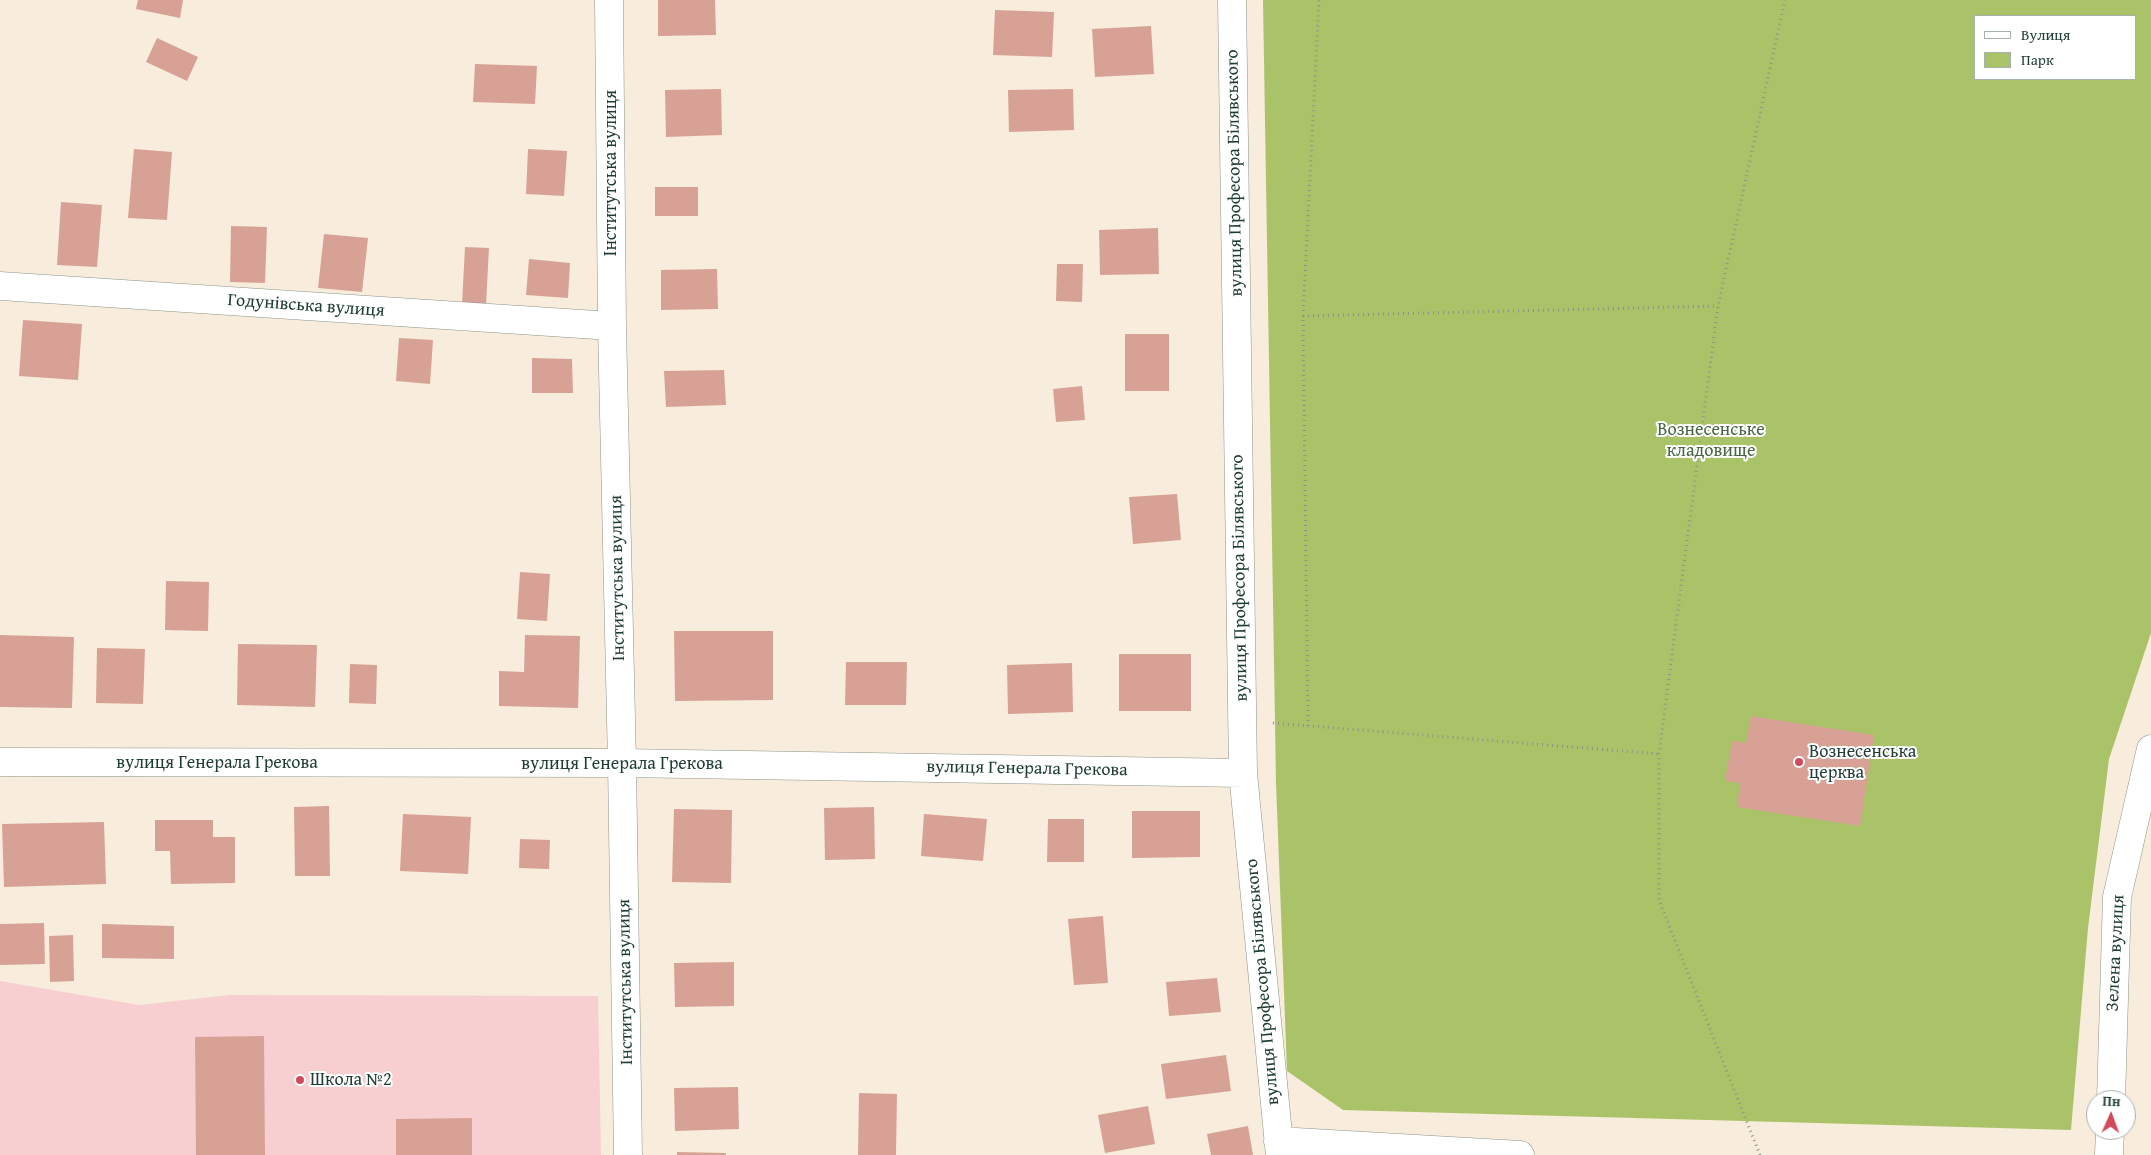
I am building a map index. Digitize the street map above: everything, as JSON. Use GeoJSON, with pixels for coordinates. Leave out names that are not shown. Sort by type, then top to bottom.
{"type":"FeatureCollection","features":[{"type":"Feature","properties":{"kind":"street","name":"Інститутська вулиця"},"geometry":{"type":"LineString","coordinates":[[609,0],[612,326],[622,763],[628,1155]]}},
{"type":"Feature","properties":{"kind":"street","name":"вулиця Професора Білявського"},"geometry":{"type":"LineString","coordinates":[[1232,0],[1243,773],[1279,1148]]}},
{"type":"Feature","properties":{"kind":"street","name":"Годунівська вулиця"},"geometry":{"type":"LineString","coordinates":[[0,286],[612,326]]}},
{"type":"Feature","properties":{"kind":"street","name":"вулиця Генерала Грекова"},"geometry":{"type":"LineString","coordinates":[[0,762],[622,763],[1243,773]]}},
{"type":"Feature","properties":{"kind":"street","name":"Зелена вулиця"},"geometry":{"type":"LineString","coordinates":[[2111,1090],[2117,898],[2150,762]]}},
{"type":"Feature","properties":{"kind":"street"},"geometry":{"type":"LineString","coordinates":[[2109,1155],[2110,1140]]}},
{"type":"Feature","properties":{"kind":"street"},"geometry":{"type":"LineString","coordinates":[[1279,1148],[1520,1155]]}},
{"type":"Feature","properties":{"kind":"path"},"geometry":{"type":"LineString","coordinates":[[1308,726],[1303,316],[1318,0]]}},
{"type":"Feature","properties":{"kind":"path"},"geometry":{"type":"LineString","coordinates":[[1760,1155],[1658,900],[1659,754],[1718,306],[1786,0]]}},
{"type":"Feature","properties":{"kind":"path"},"geometry":{"type":"LineString","coordinates":[[1303,316],[1718,306]]}},
{"type":"Feature","properties":{"kind":"path"},"geometry":{"type":"LineString","coordinates":[[1242,720],[1659,754]]}},
{"type":"Feature","properties":{"kind":"shaded area","name":"Школа №2"},"geometry":{"type":"Polygon","coordinates":[[[0,981],[139,1005],[230,995],[598,996],[601,1155],[0,1155],[0,981]]]}},
{"type":"Feature","properties":{"kind":"green space","name":"Вознесенське кладовище"},"geometry":{"type":"Polygon","coordinates":[[[1263,0],[2151,0],[2151,633],[2109,759],[2088,928],[2071,1130],[1343,1110],[1287,1071],[1276,783],[1263,0]]]}},
{"type":"Feature","properties":{"kind":"building"},"geometry":{"type":"Polygon","coordinates":[[[138,0],[183,0],[180,18],[136,9],[138,0]]]}},
{"type":"Feature","properties":{"kind":"building"},"geometry":{"type":"Polygon","coordinates":[[[658,0],[715,0],[716,35],[658,36],[658,0]]]}},
{"type":"Feature","properties":{"kind":"building"},"geometry":{"type":"Polygon","coordinates":[[[995,10],[1054,12],[1052,57],[993,55],[995,10]]]}},
{"type":"Feature","properties":{"kind":"building"},"geometry":{"type":"Polygon","coordinates":[[[1151,26],[1154,74],[1095,77],[1092,29],[1151,26]]]}},
{"type":"Feature","properties":{"kind":"building"},"geometry":{"type":"Polygon","coordinates":[[[157,38],[198,57],[187,81],[146,62],[157,38]]]}},
{"type":"Feature","properties":{"kind":"building"},"geometry":{"type":"Polygon","coordinates":[[[475,64],[537,66],[535,104],[473,102],[475,64]]]}},
{"type":"Feature","properties":{"kind":"building"},"geometry":{"type":"Polygon","coordinates":[[[721,89],[722,135],[666,137],[665,90],[721,89]]]}},
{"type":"Feature","properties":{"kind":"building"},"geometry":{"type":"Polygon","coordinates":[[[1073,89],[1074,130],[1009,132],[1008,90],[1073,89]]]}},
{"type":"Feature","properties":{"kind":"building"},"geometry":{"type":"Polygon","coordinates":[[[134,149],[172,152],[167,220],[128,218],[134,149]]]}},
{"type":"Feature","properties":{"kind":"building"},"geometry":{"type":"Polygon","coordinates":[[[528,149],[567,151],[564,196],[526,194],[528,149]]]}},
{"type":"Feature","properties":{"kind":"building"},"geometry":{"type":"Polygon","coordinates":[[[655,187],[698,187],[698,216],[655,216],[655,187]]]}},
{"type":"Feature","properties":{"kind":"building"},"geometry":{"type":"Polygon","coordinates":[[[61,202],[102,205],[97,267],[57,265],[61,202]]]}},
{"type":"Feature","properties":{"kind":"building"},"geometry":{"type":"Polygon","coordinates":[[[231,226],[267,227],[265,283],[230,282],[231,226]]]}},
{"type":"Feature","properties":{"kind":"building"},"geometry":{"type":"Polygon","coordinates":[[[1158,228],[1159,274],[1100,275],[1099,230],[1158,228]]]}},
{"type":"Feature","properties":{"kind":"building"},"geometry":{"type":"Polygon","coordinates":[[[324,234],[368,238],[362,292],[318,288],[324,234]]]}},
{"type":"Feature","properties":{"kind":"building"},"geometry":{"type":"Polygon","coordinates":[[[465,247],[489,248],[486,305],[462,304],[465,247]]]}},
{"type":"Feature","properties":{"kind":"building"},"geometry":{"type":"Polygon","coordinates":[[[529,259],[570,263],[568,298],[526,295],[529,259]]]}},
{"type":"Feature","properties":{"kind":"building"},"geometry":{"type":"Polygon","coordinates":[[[1057,264],[1083,264],[1082,302],[1056,301],[1057,264]]]}},
{"type":"Feature","properties":{"kind":"building"},"geometry":{"type":"Polygon","coordinates":[[[717,269],[718,309],[661,310],[661,270],[717,269]]]}},
{"type":"Feature","properties":{"kind":"building"},"geometry":{"type":"Polygon","coordinates":[[[23,320],[82,324],[78,380],[19,376],[23,320]]]}},
{"type":"Feature","properties":{"kind":"building"},"geometry":{"type":"Polygon","coordinates":[[[1125,334],[1169,334],[1169,391],[1125,391],[1125,334]]]}},
{"type":"Feature","properties":{"kind":"building"},"geometry":{"type":"Polygon","coordinates":[[[399,338],[433,340],[430,384],[396,381],[399,338]]]}},
{"type":"Feature","properties":{"kind":"building"},"geometry":{"type":"Polygon","coordinates":[[[532,358],[572,359],[573,393],[532,393],[532,358]]]}},
{"type":"Feature","properties":{"kind":"building"},"geometry":{"type":"Polygon","coordinates":[[[724,370],[726,405],[666,407],[664,371],[724,370]]]}},
{"type":"Feature","properties":{"kind":"building"},"geometry":{"type":"Polygon","coordinates":[[[1082,386],[1085,420],[1056,422],[1053,389],[1082,386]]]}},
{"type":"Feature","properties":{"kind":"building"},"geometry":{"type":"Polygon","coordinates":[[[1177,494],[1181,540],[1133,544],[1129,497],[1177,494]]]}},
{"type":"Feature","properties":{"kind":"building"},"geometry":{"type":"Polygon","coordinates":[[[520,572],[550,574],[547,621],[517,619],[520,572]]]}},
{"type":"Feature","properties":{"kind":"building"},"geometry":{"type":"Polygon","coordinates":[[[166,581],[209,582],[208,631],[165,630],[166,581]]]}},
{"type":"Feature","properties":{"kind":"building"},"geometry":{"type":"Polygon","coordinates":[[[674,631],[773,631],[773,700],[675,701],[674,631]]]}},
{"type":"Feature","properties":{"kind":"building"},"geometry":{"type":"Polygon","coordinates":[[[0,635],[74,637],[72,708],[0,707],[0,635]]]}},
{"type":"Feature","properties":{"kind":"building"},"geometry":{"type":"Polygon","coordinates":[[[525,635],[580,636],[578,708],[499,706],[499,671],[524,672],[525,635]]]}},
{"type":"Feature","properties":{"kind":"building"},"geometry":{"type":"Polygon","coordinates":[[[238,644],[317,645],[315,707],[237,705],[238,644]]]}},
{"type":"Feature","properties":{"kind":"building"},"geometry":{"type":"Polygon","coordinates":[[[97,648],[145,649],[143,704],[96,703],[97,648]]]}},
{"type":"Feature","properties":{"kind":"building"},"geometry":{"type":"Polygon","coordinates":[[[1119,654],[1191,654],[1191,711],[1119,711],[1119,654]]]}},
{"type":"Feature","properties":{"kind":"building"},"geometry":{"type":"Polygon","coordinates":[[[846,662],[907,662],[906,705],[845,705],[846,662]]]}},
{"type":"Feature","properties":{"kind":"building"},"geometry":{"type":"Polygon","coordinates":[[[1072,663],[1073,712],[1008,714],[1007,665],[1072,663]]]}},
{"type":"Feature","properties":{"kind":"building"},"geometry":{"type":"Polygon","coordinates":[[[350,664],[377,665],[376,704],[349,703],[350,664]]]}},
{"type":"Feature","properties":{"kind":"building","name":"Вознесенська церква"},"geometry":{"type":"Polygon","coordinates":[[[1751,716],[1874,735],[1860,826],[1737,807],[1740,783],[1725,781],[1732,741],[1746,743],[1751,716]]]}},
{"type":"Feature","properties":{"kind":"building"},"geometry":{"type":"Polygon","coordinates":[[[329,806],[330,876],[295,876],[294,807],[329,806]]]}},
{"type":"Feature","properties":{"kind":"building"},"geometry":{"type":"Polygon","coordinates":[[[874,807],[875,859],[825,860],[824,808],[874,807]]]}},
{"type":"Feature","properties":{"kind":"building"},"geometry":{"type":"Polygon","coordinates":[[[674,809],[732,810],[731,883],[672,882],[674,809]]]}},
{"type":"Feature","properties":{"kind":"building"},"geometry":{"type":"Polygon","coordinates":[[[1132,811],[1200,811],[1200,857],[1132,858],[1132,811]]]}},
{"type":"Feature","properties":{"kind":"building"},"geometry":{"type":"Polygon","coordinates":[[[403,814],[471,817],[468,874],[400,871],[403,814]]]}},
{"type":"Feature","properties":{"kind":"building"},"geometry":{"type":"Polygon","coordinates":[[[924,814],[987,819],[983,861],[921,856],[924,814]]]}},
{"type":"Feature","properties":{"kind":"building"},"geometry":{"type":"Polygon","coordinates":[[[1048,819],[1084,819],[1084,862],[1047,862],[1048,819]]]}},
{"type":"Feature","properties":{"kind":"building"},"geometry":{"type":"Polygon","coordinates":[[[155,820],[213,820],[213,837],[235,837],[235,883],[171,884],[170,851],[155,851],[155,820]]]}},
{"type":"Feature","properties":{"kind":"building"},"geometry":{"type":"Polygon","coordinates":[[[104,822],[106,884],[4,887],[2,824],[104,822]]]}},
{"type":"Feature","properties":{"kind":"building"},"geometry":{"type":"Polygon","coordinates":[[[520,839],[550,840],[549,869],[519,868],[520,839]]]}},
{"type":"Feature","properties":{"kind":"building"},"geometry":{"type":"Polygon","coordinates":[[[1103,916],[1108,983],[1074,985],[1068,919],[1103,916]]]}},
{"type":"Feature","properties":{"kind":"building"},"geometry":{"type":"Polygon","coordinates":[[[44,923],[45,964],[0,965],[0,924],[44,923]]]}},
{"type":"Feature","properties":{"kind":"building"},"geometry":{"type":"Polygon","coordinates":[[[102,924],[174,926],[174,959],[102,958],[102,924]]]}},
{"type":"Feature","properties":{"kind":"building"},"geometry":{"type":"Polygon","coordinates":[[[73,935],[74,981],[50,982],[49,936],[73,935]]]}},
{"type":"Feature","properties":{"kind":"building"},"geometry":{"type":"Polygon","coordinates":[[[734,962],[734,1006],[675,1007],[674,963],[734,962]]]}},
{"type":"Feature","properties":{"kind":"building"},"geometry":{"type":"Polygon","coordinates":[[[1217,978],[1221,1012],[1169,1016],[1166,982],[1217,978]]]}},
{"type":"Feature","properties":{"kind":"building"},"geometry":{"type":"Polygon","coordinates":[[[264,1036],[265,1155],[196,1155],[195,1037],[264,1036]]]}},
{"type":"Feature","properties":{"kind":"building"},"geometry":{"type":"Polygon","coordinates":[[[1226,1055],[1231,1091],[1166,1099],[1161,1064],[1226,1055]]]}},
{"type":"Feature","properties":{"kind":"building"},"geometry":{"type":"Polygon","coordinates":[[[738,1087],[739,1129],[675,1131],[674,1088],[738,1087]]]}},
{"type":"Feature","properties":{"kind":"building"},"geometry":{"type":"Polygon","coordinates":[[[859,1093],[897,1094],[896,1155],[858,1155],[859,1093]]]}},
{"type":"Feature","properties":{"kind":"building"},"geometry":{"type":"Polygon","coordinates":[[[1148,1106],[1155,1144],[1105,1153],[1098,1115],[1148,1106]]]}},
{"type":"Feature","properties":{"kind":"building"},"geometry":{"type":"Polygon","coordinates":[[[472,1118],[472,1155],[396,1155],[396,1119],[472,1118]]]}},
{"type":"Feature","properties":{"kind":"building"},"geometry":{"type":"Polygon","coordinates":[[[1248,1126],[1253,1155],[1211,1155],[1207,1134],[1248,1126]]]}},
{"type":"Feature","properties":{"kind":"building"},"geometry":{"type":"Polygon","coordinates":[[[677,1152],[726,1153],[726,1155],[677,1155],[677,1152]]]}},
{"type":"Feature","properties":{"kind":"place","name":"Вознесенська церква"},"geometry":{"type":"Point","coordinates":[1799,762]}},
{"type":"Feature","properties":{"kind":"place","name":"Школа №2"},"geometry":{"type":"Point","coordinates":[300,1080]}}]}
